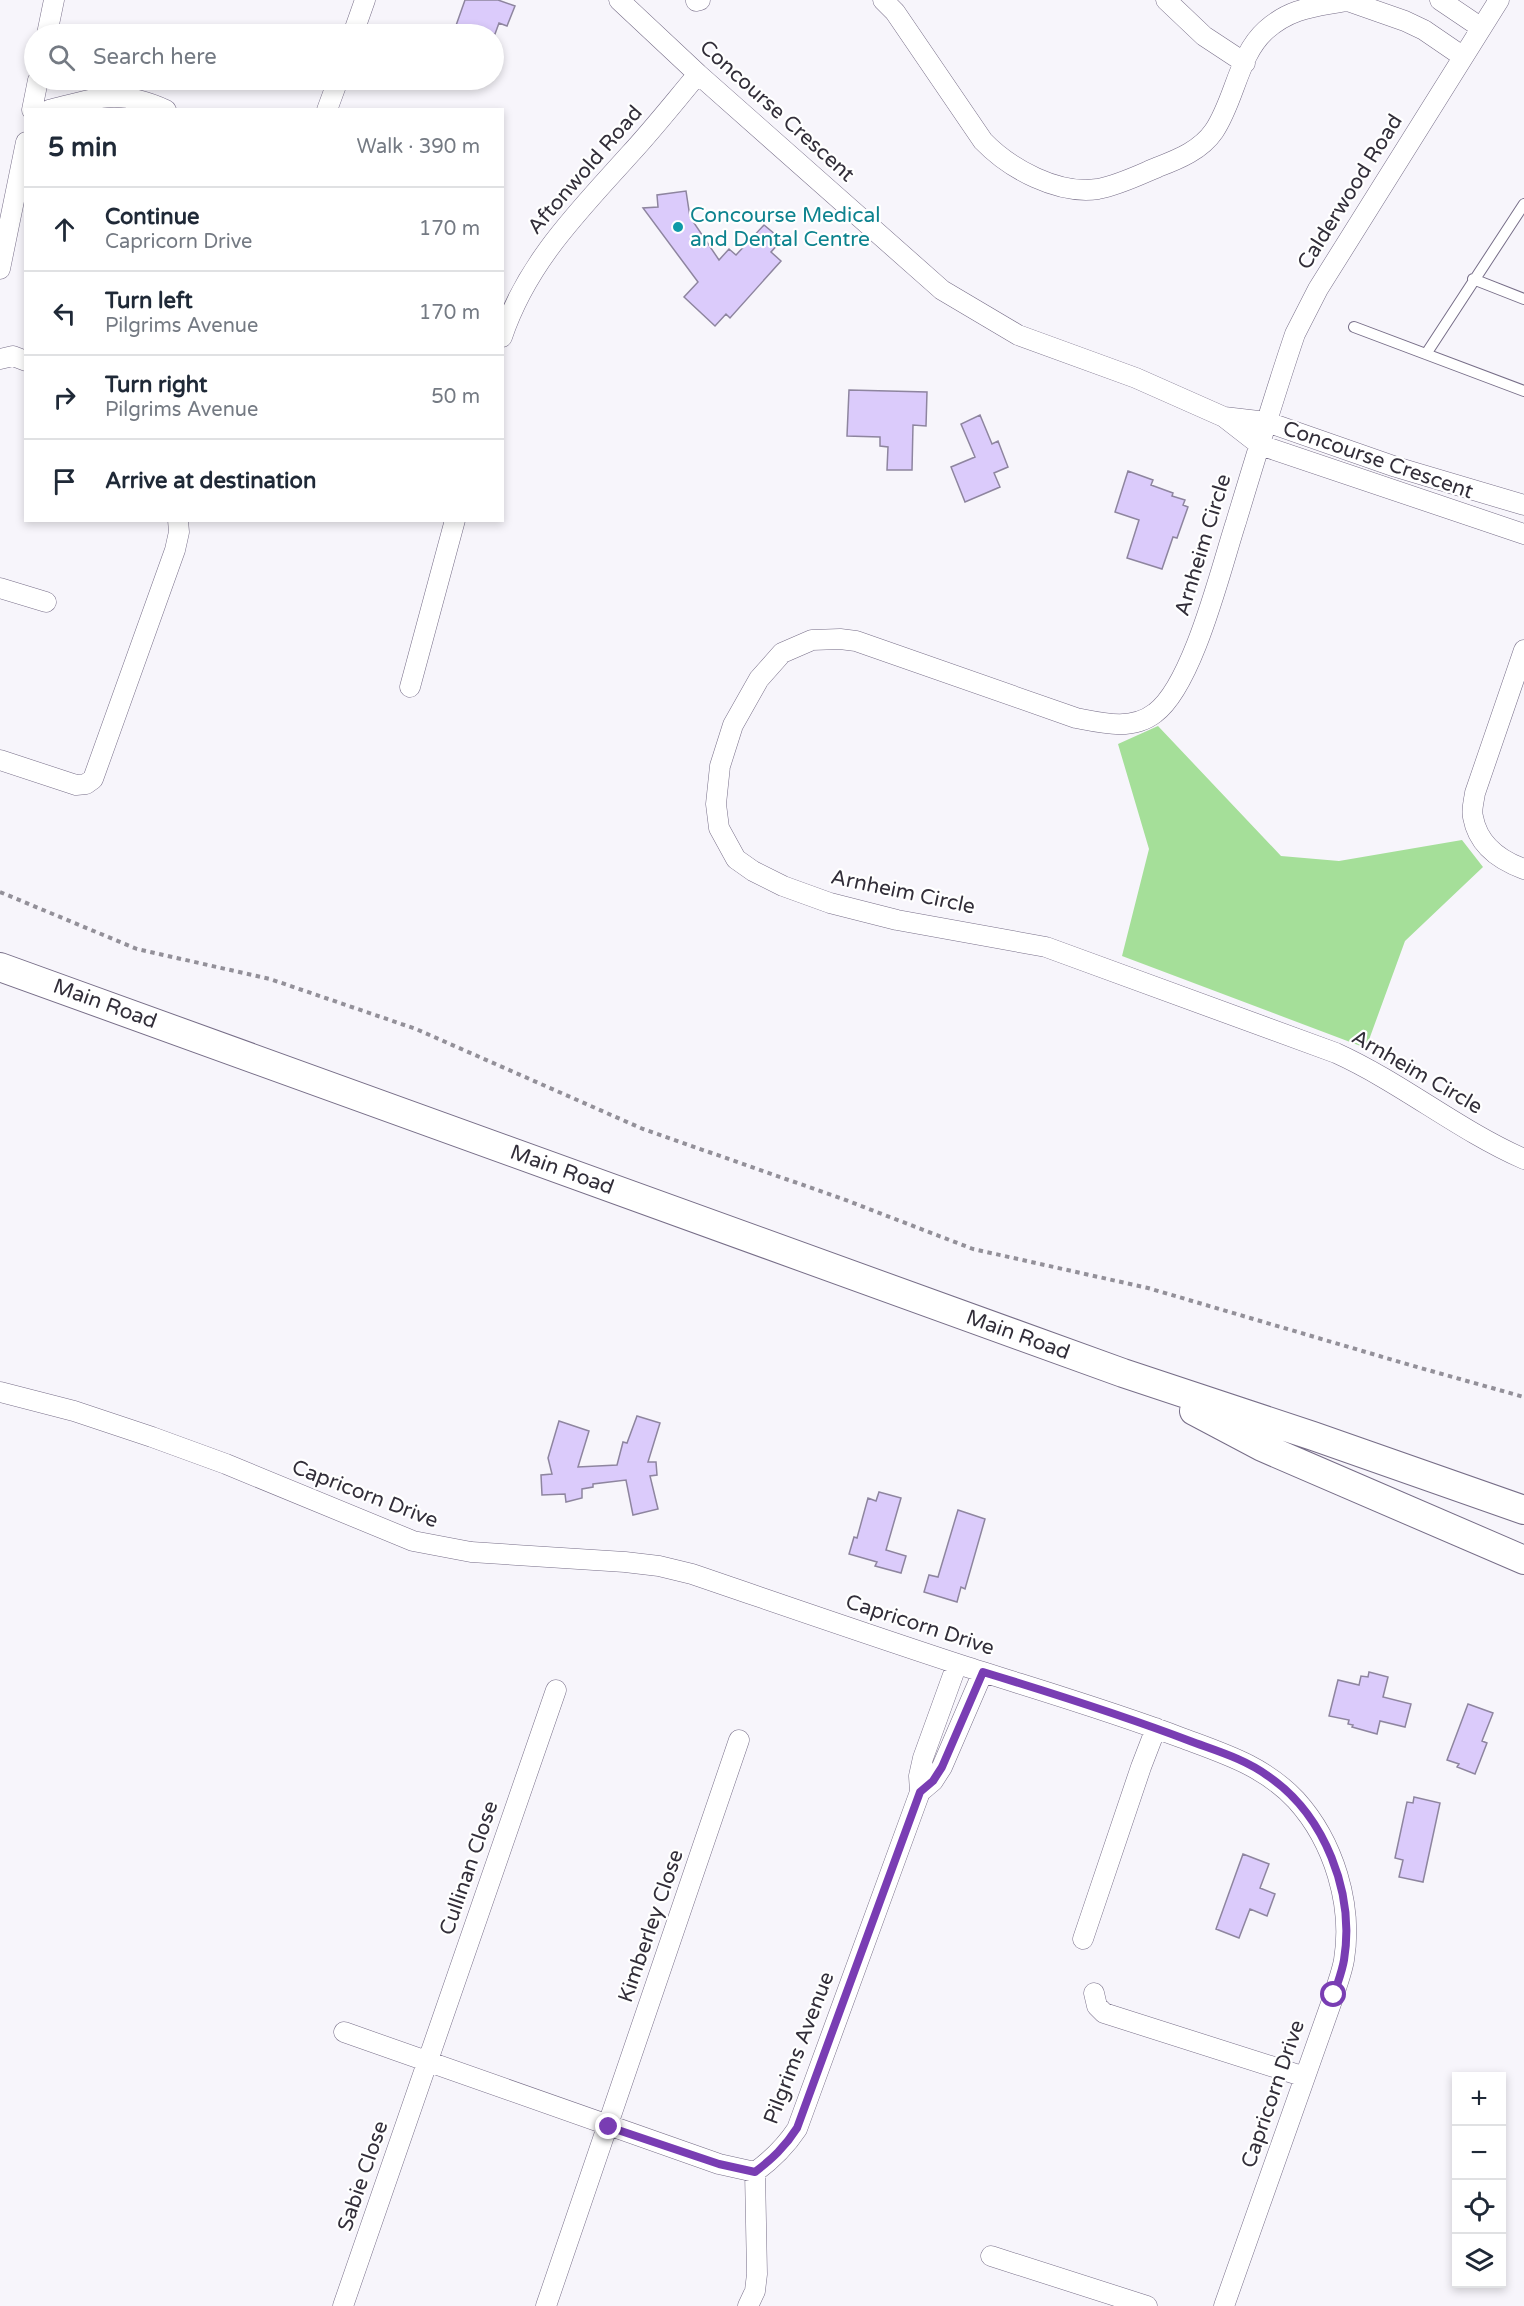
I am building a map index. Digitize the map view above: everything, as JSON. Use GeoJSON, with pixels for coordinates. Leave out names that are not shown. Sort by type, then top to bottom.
{"type":"FeatureCollection","features":[{"type":"Feature","properties":{"kind":"main road","name":"Main Road"},"geometry":{"type":"LineString","coordinates":[[0,967],[1123,1373],[1313,1436],[1524,1510]]}},
{"type":"Feature","properties":{"kind":"main road","name":"Main Road"},"geometry":{"type":"LineString","coordinates":[[1123,1373],[1262,1447],[1524,1560]]}},
{"type":"Feature","properties":{"kind":"street"},"geometry":{"type":"LineString","coordinates":[[49,24],[54,0]]}},
{"type":"Feature","properties":{"kind":"street"},"geometry":{"type":"LineString","coordinates":[[357,24],[365,0]]}},
{"type":"Feature","properties":{"kind":"street","name":"Concourse Crescent"},"geometry":{"type":"LineString","coordinates":[[619,0],[698,74],[942,290],[1018,335],[1136,378],[1224,417],[1260,445],[1524,534]]}},
{"type":"Feature","properties":{"kind":"street"},"geometry":{"type":"LineString","coordinates":[[883,0],[895,12],[973,127],[990,148],[1013,167],[1063,186],[1083,189],[1098,189],[1122,182],[1200,148],[1223,116],[1257,39],[1279,20],[1296,11],[1349,0],[1405,21],[1462,56]]}},
{"type":"Feature","properties":{"kind":"street"},"geometry":{"type":"LineString","coordinates":[[1166,0],[1204,36],[1245,63]]}},
{"type":"Feature","properties":{"kind":"street"},"geometry":{"type":"LineString","coordinates":[[1440,0],[1480,27]]}},
{"type":"Feature","properties":{"kind":"street","name":"Calderwood Road"},"geometry":{"type":"LineString","coordinates":[[1267,422],[1295,334],[1318,289],[1499,0]]}},
{"type":"Feature","properties":{"kind":"street","name":"Aftonwold Road"},"geometry":{"type":"LineString","coordinates":[[504,331],[523,286],[543,256],[568,223],[698,74]]}},
{"type":"Feature","properties":{"kind":"street"},"geometry":{"type":"LineString","coordinates":[[32,108],[36,90]]}},
{"type":"Feature","properties":{"kind":"street"},"geometry":{"type":"LineString","coordinates":[[328,108],[334,90]]}},
{"type":"Feature","properties":{"kind":"street"},"geometry":{"type":"LineString","coordinates":[[59,108],[116,96],[140,99],[161,108]]}},
{"type":"Feature","properties":{"kind":"street"},"geometry":{"type":"LineString","coordinates":[[0,269],[24,152]]}},
{"type":"Feature","properties":{"kind":"street"},"geometry":{"type":"LineString","coordinates":[[0,359],[13,356],[24,360]]}},
{"type":"Feature","properties":{"kind":"street","name":"Concourse Crescent"},"geometry":{"type":"LineString","coordinates":[[1224,417],[1267,422],[1395,467],[1524,505]]}},
{"type":"Feature","properties":{"kind":"street","name":"Arnheim Circle"},"geometry":{"type":"LineString","coordinates":[[1267,422],[1192,655],[1179,684],[1155,714],[1136,723],[1115,725],[1076,718],[856,641],[812,640],[782,652],[759,679],[733,725],[720,766],[716,804],[718,828],[736,859],[753,871],[783,886],[863,912],[1046,947],[1314,1044],[1362,1065],[1497,1147],[1524,1159]]}},
{"type":"Feature","properties":{"kind":"street"},"geometry":{"type":"LineString","coordinates":[[0,760],[76,785],[86,784],[93,779],[175,550],[179,532],[178,522]]}},
{"type":"Feature","properties":{"kind":"street"},"geometry":{"type":"LineString","coordinates":[[410,687],[454,522]]}},
{"type":"Feature","properties":{"kind":"street"},"geometry":{"type":"LineString","coordinates":[[0,588],[46,602]]}},
{"type":"Feature","properties":{"kind":"street"},"geometry":{"type":"LineString","coordinates":[[1524,650],[1475,793],[1472,815],[1479,837],[1495,855],[1505,862],[1524,869]]}},
{"type":"Feature","properties":{"kind":"street","name":"Capricorn Drive"},"geometry":{"type":"LineString","coordinates":[[0,1392],[74,1412],[163,1441],[226,1464],[412,1541],[444,1549],[659,1566],[692,1574],[957,1664],[1156,1728],[1250,1764],[1271,1777],[1303,1810],[1316,1828],[1332,1860],[1342,1893],[1346,1929],[1344,1961],[1224,2306]]}},
{"type":"Feature","properties":{"kind":"street","name":"Pilgrims Avenue"},"geometry":{"type":"LineString","coordinates":[[755,2172],[774,2158],[797,2128],[920,1792],[919,1776],[923,1758],[957,1664]]}},
{"type":"Feature","properties":{"kind":"street","name":"Pilgrims Avenue"},"geometry":{"type":"LineString","coordinates":[[920,1792],[933,1781],[942,1767],[983,1672]]}},
{"type":"Feature","properties":{"kind":"street","name":"Cullinan Close"},"geometry":{"type":"LineString","coordinates":[[428,2061],[556,1690]]}},
{"type":"Feature","properties":{"kind":"street"},"geometry":{"type":"LineString","coordinates":[[1083,1939],[1156,1728]]}},
{"type":"Feature","properties":{"kind":"street","name":"Kimberley Close"},"geometry":{"type":"LineString","coordinates":[[546,2306],[609,2127],[739,1740]]}},
{"type":"Feature","properties":{"kind":"street"},"geometry":{"type":"LineString","coordinates":[[1094,1993],[1097,2006],[1104,2013],[1305,2077]]}},
{"type":"Feature","properties":{"kind":"street"},"geometry":{"type":"LineString","coordinates":[[344,2032],[609,2127],[719,2164],[755,2172],[757,2274],[755,2291],[748,2306]]}},
{"type":"Feature","properties":{"kind":"street","name":"Sabie Close"},"geometry":{"type":"LineString","coordinates":[[343,2306],[428,2061]]}},
{"type":"Feature","properties":{"kind":"street"},"geometry":{"type":"LineString","coordinates":[[991,2256],[1147,2306]]}},
{"type":"Feature","properties":{"kind":"lane"},"geometry":{"type":"LineString","coordinates":[[1426,354],[1524,204]]}},
{"type":"Feature","properties":{"kind":"lane"},"geometry":{"type":"LineString","coordinates":[[1473,279],[1524,299]]}},
{"type":"Feature","properties":{"kind":"lane"},"geometry":{"type":"LineString","coordinates":[[1354,327],[1524,391]]}},
{"type":"Feature","properties":{"kind":"path"},"geometry":{"type":"LineString","coordinates":[[0,892],[137,949],[270,979],[416,1029],[643,1129],[843,1198],[973,1249],[1148,1288],[1524,1397]]}},
{"type":"Feature","properties":{"kind":"green space"},"geometry":{"type":"Polygon","coordinates":[[[1158,726],[1281,856],[1339,861],[1462,840],[1483,867],[1405,941],[1366,1048],[1122,956],[1149,849],[1118,744],[1158,726]]]}},
{"type":"Feature","properties":{"kind":"building"},"geometry":{"type":"Polygon","coordinates":[[[465,0],[498,0],[515,6],[507,26],[499,23],[457,24],[465,0]]]}},
{"type":"Feature","properties":{"kind":"building"},"geometry":{"type":"Polygon","coordinates":[[[686,191],[690,217],[719,260],[729,249],[736,255],[764,225],[782,240],[771,252],[781,261],[730,318],[726,314],[715,326],[684,297],[698,282],[643,208],[658,207],[657,195],[686,191]]]}},
{"type":"Feature","properties":{"kind":"building"},"geometry":{"type":"Polygon","coordinates":[[[849,390],[927,392],[926,426],[913,425],[912,470],[887,470],[888,447],[880,446],[880,437],[847,436],[849,390]]]}},
{"type":"Feature","properties":{"kind":"building"},"geometry":{"type":"Polygon","coordinates":[[[980,415],[992,444],[998,441],[1008,467],[994,473],[1000,487],[965,502],[951,467],[975,457],[961,424],[980,415]]]}},
{"type":"Feature","properties":{"kind":"building"},"geometry":{"type":"Polygon","coordinates":[[[1128,471],[1153,480],[1151,485],[1185,500],[1183,505],[1188,507],[1177,538],[1173,537],[1162,569],[1127,558],[1139,520],[1115,512],[1128,471]]]}},
{"type":"Feature","properties":{"kind":"building"},"geometry":{"type":"Polygon","coordinates":[[[637,1416],[660,1423],[648,1462],[656,1462],[657,1475],[650,1476],[658,1509],[633,1515],[626,1480],[593,1484],[593,1487],[582,1489],[582,1498],[566,1502],[565,1494],[542,1495],[541,1475],[552,1474],[548,1458],[559,1421],[589,1431],[578,1467],[617,1465],[623,1442],[627,1443],[637,1416]]]}},
{"type":"Feature","properties":{"kind":"building"},"geometry":{"type":"Polygon","coordinates":[[[879,1492],[901,1498],[886,1550],[906,1556],[901,1573],[875,1566],[877,1562],[849,1554],[854,1537],[857,1538],[868,1498],[876,1501],[879,1492]]]}},
{"type":"Feature","properties":{"kind":"building"},"geometry":{"type":"Polygon","coordinates":[[[958,1510],[985,1519],[965,1589],[961,1587],[957,1602],[924,1592],[929,1575],[938,1577],[958,1510]]]}},
{"type":"Feature","properties":{"kind":"building"},"geometry":{"type":"Polygon","coordinates":[[[1369,1672],[1388,1677],[1383,1697],[1411,1704],[1405,1727],[1380,1721],[1377,1734],[1352,1727],[1353,1725],[1348,1724],[1349,1720],[1329,1716],[1338,1680],[1359,1685],[1361,1676],[1368,1677],[1369,1672]]]}},
{"type":"Feature","properties":{"kind":"building"},"geometry":{"type":"Polygon","coordinates":[[[1468,1704],[1493,1713],[1482,1741],[1487,1743],[1475,1774],[1447,1760],[1468,1704]]]}},
{"type":"Feature","properties":{"kind":"building"},"geometry":{"type":"Polygon","coordinates":[[[1414,1797],[1440,1803],[1423,1882],[1399,1877],[1403,1860],[1395,1858],[1407,1802],[1413,1803],[1414,1797]]]}},
{"type":"Feature","properties":{"kind":"building"},"geometry":{"type":"Polygon","coordinates":[[[1243,1854],[1269,1864],[1260,1888],[1275,1894],[1267,1916],[1250,1909],[1239,1938],[1216,1929],[1243,1854]]]}},
{"type":"Feature","properties":{"kind":"place","name":"Concourse Medical and Dental Centre"},"geometry":{"type":"Point","coordinates":[678,227]}},
{"type":"Feature","properties":{"kind":"route"},"geometry":{"type":"LineString","coordinates":[[609,2127],[719,2164],[755,2172],[774,2158],[787,2144],[797,2128],[920,1792],[933,1781],[942,1767],[983,1672],[1156,1728],[1250,1764],[1271,1777],[1296,1801],[1316,1828],[1332,1860],[1342,1893],[1346,1929],[1344,1961],[1334,1995]]}}]}
